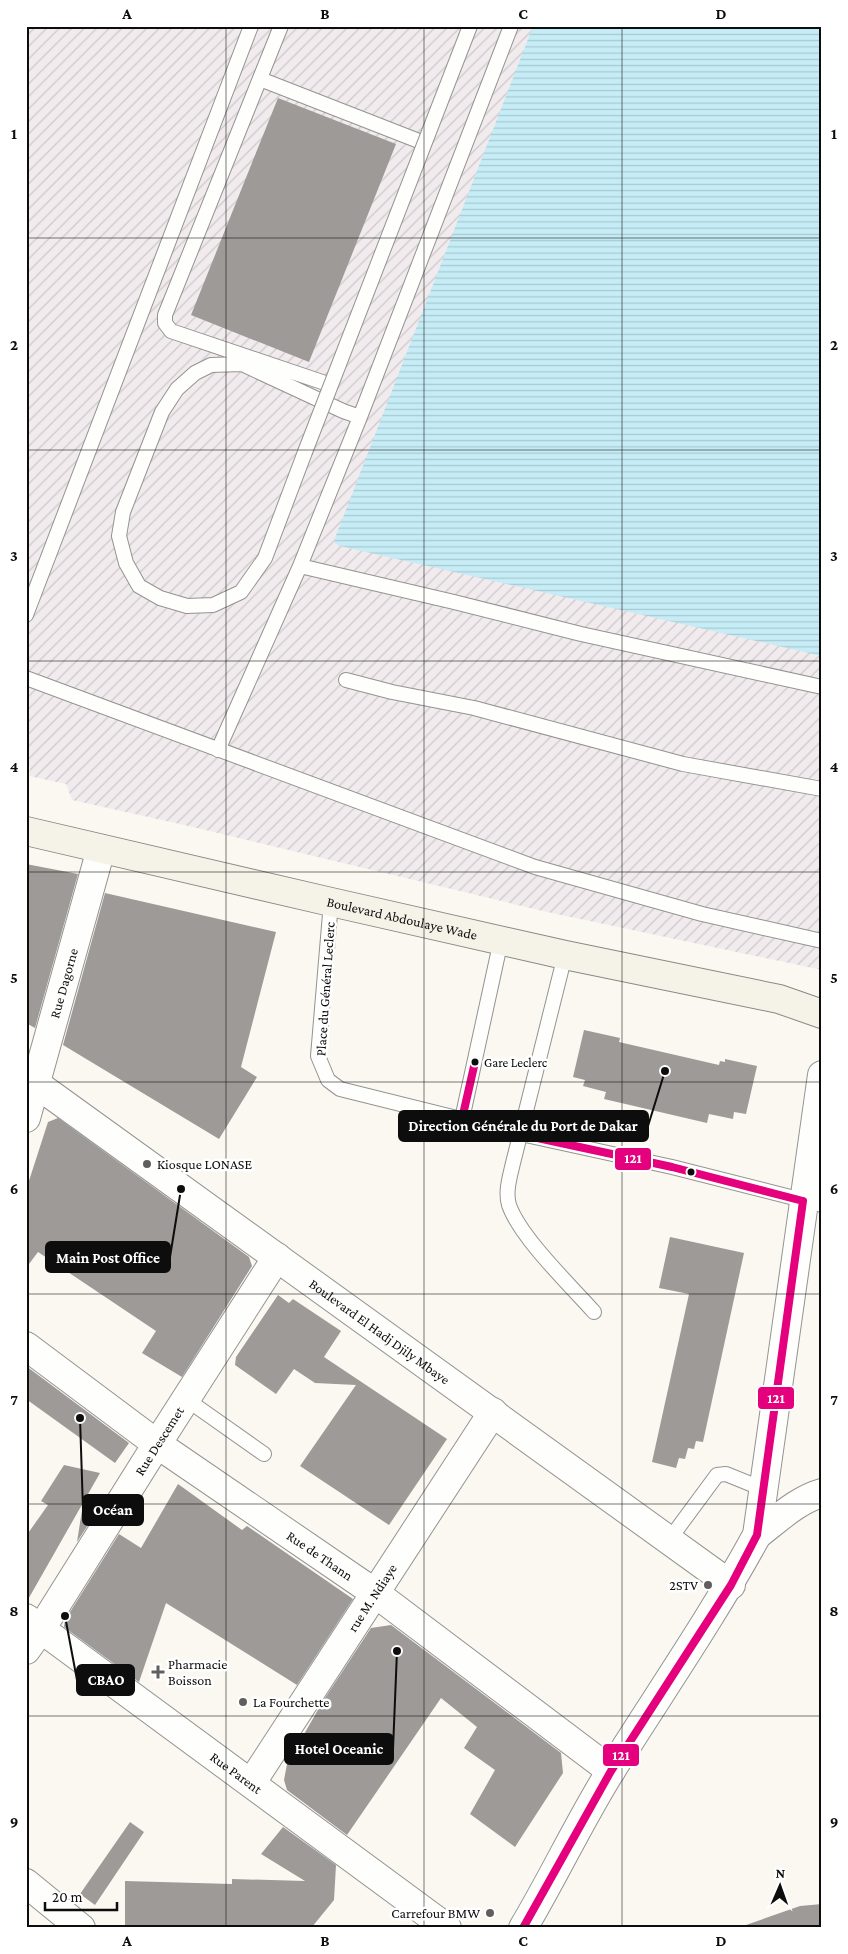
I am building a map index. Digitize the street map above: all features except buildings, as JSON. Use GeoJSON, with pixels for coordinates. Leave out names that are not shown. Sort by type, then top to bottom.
{"type":"FeatureCollection","features":[{"type":"Feature","properties":{"kind":"street","name":"Boulevard Abdoulaye Wade"},"geometry":{"type":"LineString","coordinates":[[26,831],[565,955],[779,999],[822,1014]]}},
{"type":"Feature","properties":{"kind":"street","name":"Rue Dagorne"},"geometry":{"type":"LineString","coordinates":[[26,1118],[31,1083],[101,849]]}},
{"type":"Feature","properties":{"kind":"street","name":"Boulevard Abdoulaye Wade"},"geometry":{"type":"LineString","coordinates":[[779,999],[822,1001]]}},
{"type":"Feature","properties":{"kind":"street"},"geometry":{"type":"LineString","coordinates":[[523,1928],[611,1771],[730,1584],[757,1535],[763,1489],[812,1203],[822,1075]]}},
{"type":"Feature","properties":{"kind":"street","name":"Boulevard El Hadj Djily Mbaye"},"geometry":{"type":"LineString","coordinates":[[31,1083],[277,1257],[730,1584]]}},
{"type":"Feature","properties":{"kind":"street","name":"Rue Descemet"},"geometry":{"type":"LineString","coordinates":[[31,1632],[157,1444],[277,1257]]}},
{"type":"Feature","properties":{"kind":"street","name":"Rue de Thann"},"geometry":{"type":"LineString","coordinates":[[26,1346],[157,1444],[375,1593],[611,1771]]}},
{"type":"Feature","properties":{"kind":"street","name":"rue M. Ndiaye"},"geometry":{"type":"LineString","coordinates":[[252,1782],[493,1412]]}},
{"type":"Feature","properties":{"kind":"street"},"geometry":{"type":"LineString","coordinates":[[757,1535],[799,1503],[822,1493]]}},
{"type":"Feature","properties":{"kind":"street","name":"Rue Parent"},"geometry":{"type":"LineString","coordinates":[[31,1632],[252,1782],[447,1928]]}},
{"type":"Feature","properties":{"kind":"street"},"geometry":{"type":"LineString","coordinates":[[26,1883],[81,1928]]}},
{"type":"Feature","properties":{"kind":"lane"},"geometry":{"type":"LineString","coordinates":[[26,615],[251,26]]}},
{"type":"Feature","properties":{"kind":"lane"},"geometry":{"type":"LineString","coordinates":[[281,26],[165,315],[165,323],[171,331],[331,385]]}},
{"type":"Feature","properties":{"kind":"lane"},"geometry":{"type":"LineString","coordinates":[[360,417],[343,411],[326,403],[318,399],[309,395],[301,391],[292,388],[242,364],[210,365],[195,374],[177,389],[162,412],[123,512],[119,536],[126,563],[139,586],[160,598],[187,606],[213,605],[241,592],[265,558],[302,461],[321,410],[324,402],[328,394],[470,26]]}},
{"type":"Feature","properties":{"kind":"lane"},"geometry":{"type":"LineString","coordinates":[[218,750],[300,566],[360,417],[511,26]]}},
{"type":"Feature","properties":{"kind":"lane"},"geometry":{"type":"LineString","coordinates":[[260,79],[424,143]]}},
{"type":"Feature","properties":{"kind":"lane"},"geometry":{"type":"LineString","coordinates":[[300,566],[581,634],[822,687]]}},
{"type":"Feature","properties":{"kind":"lane"},"geometry":{"type":"LineString","coordinates":[[26,678],[535,867],[702,914],[822,941]]}},
{"type":"Feature","properties":{"kind":"lane"},"geometry":{"type":"LineString","coordinates":[[346,680],[392,692],[474,708],[684,764],[822,789]]}},
{"type":"Feature","properties":{"kind":"lane","name":"Place du Général Leclerc"},"geometry":{"type":"LineString","coordinates":[[331,902],[318,1056],[328,1080],[340,1089],[521,1134],[672,1167],[812,1203]]}},
{"type":"Feature","properties":{"kind":"lane"},"geometry":{"type":"LineString","coordinates":[[462,1119],[501,940]]}},
{"type":"Feature","properties":{"kind":"lane"},"geometry":{"type":"LineString","coordinates":[[565,955],[508,1185],[508,1204],[530,1241],[594,1312]]}},
{"type":"Feature","properties":{"kind":"lane"},"geometry":{"type":"LineString","coordinates":[[186,1399],[264,1454]]}},
{"type":"Feature","properties":{"kind":"lane"},"geometry":{"type":"LineString","coordinates":[[669,1540],[717,1475],[726,1474],[763,1489]]}},
{"type":"Feature","properties":{"kind":"shaded area"},"geometry":{"type":"Polygon","coordinates":[[[26,26],[822,26],[822,970],[547,912],[72,800],[66,784],[29,776],[30,767],[26,766],[26,26]]]}},
{"type":"Feature","properties":{"kind":"water"},"geometry":{"type":"Polygon","coordinates":[[[533,26],[822,26],[822,656],[340,546],[335,543],[335,538],[533,26]]]}},
{"type":"Feature","properties":{"kind":"transit line","name":"121"},"geometry":{"type":"LineString","coordinates":[[462,1119],[475,1062]]}},
{"type":"Feature","properties":{"kind":"transit line","name":"121"},"geometry":{"type":"LineString","coordinates":[[462,1119],[533,1137],[672,1167],[803,1201]]}},
{"type":"Feature","properties":{"kind":"transit line","name":"121"},"geometry":{"type":"LineString","coordinates":[[523,1928],[611,1771],[731,1585],[757,1535],[803,1201]]}},
{"type":"Feature","properties":{"kind":"place","name":"Gare Leclerc"},"geometry":{"type":"Point","coordinates":[475,1062]}},
{"type":"Feature","properties":{"kind":"place","name":"Direction Générale du Port de Dakar"},"geometry":{"type":"Point","coordinates":[665,1071]}},
{"type":"Feature","properties":{"kind":"place","name":"Kiosque LONASE"},"geometry":{"type":"Point","coordinates":[147,1164]}},
{"type":"Feature","properties":{"kind":"place","name":"Main Post Office"},"geometry":{"type":"Point","coordinates":[181,1189]}},
{"type":"Feature","properties":{"kind":"place","name":"Océan"},"geometry":{"type":"Point","coordinates":[80,1418]}},
{"type":"Feature","properties":{"kind":"place","name":"2STV"},"geometry":{"type":"Point","coordinates":[708,1585]}},
{"type":"Feature","properties":{"kind":"place","name":"CBAO"},"geometry":{"type":"Point","coordinates":[65,1616]}},
{"type":"Feature","properties":{"kind":"place","name":"Hotel Oceanic"},"geometry":{"type":"Point","coordinates":[397,1651]}},
{"type":"Feature","properties":{"kind":"place","name":"Pharmacie Boisson"},"geometry":{"type":"Point","coordinates":[158,1672]}},
{"type":"Feature","properties":{"kind":"place","name":"La Fourchette"},"geometry":{"type":"Point","coordinates":[243,1702]}},
{"type":"Feature","properties":{"kind":"place","name":"Carrefour BMW"},"geometry":{"type":"Point","coordinates":[490,1913]}}]}
